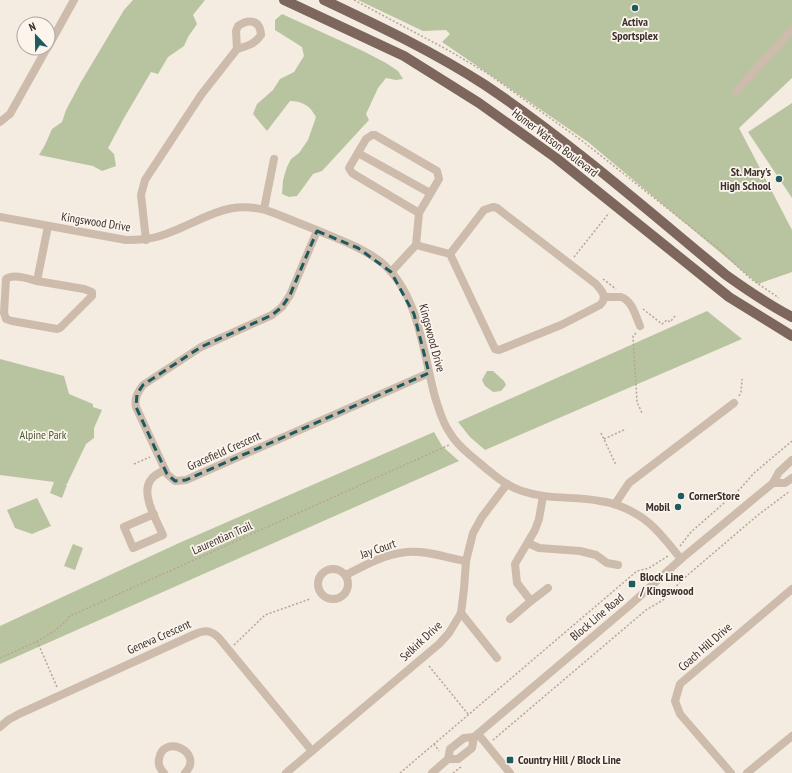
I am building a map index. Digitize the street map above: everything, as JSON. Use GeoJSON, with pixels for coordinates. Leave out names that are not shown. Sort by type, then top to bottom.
{"type":"FeatureCollection","features":[{"type":"Feature","properties":{"kind":"main road","name":"Homer Watson Boulevard"},"geometry":{"type":"LineString","coordinates":[[284,0],[404,56],[479,103],[556,158],[729,297],[792,336]]}},
{"type":"Feature","properties":{"kind":"main road","name":"Homer Watson Boulevard"},"geometry":{"type":"LineString","coordinates":[[324,0],[407,40],[484,85],[564,142],[726,275],[751,293],[792,317]]}},
{"type":"Feature","properties":{"kind":"street"},"geometry":{"type":"LineString","coordinates":[[56,33],[74,0]]}},
{"type":"Feature","properties":{"kind":"street"},"geometry":{"type":"LineString","coordinates":[[736,91],[792,30]]}},
{"type":"Feature","properties":{"kind":"street"},"geometry":{"type":"LineString","coordinates":[[146,240],[141,195],[145,180],[201,95],[237,49]]}},
{"type":"Feature","properties":{"kind":"street"},"geometry":{"type":"LineString","coordinates":[[0,122],[10,114],[43,56]]}},
{"type":"Feature","properties":{"kind":"street"},"geometry":{"type":"LineString","coordinates":[[391,272],[416,245],[419,213],[439,178],[437,171],[375,135],[366,138],[350,168],[354,176],[419,213]]}},
{"type":"Feature","properties":{"kind":"street"},"geometry":{"type":"LineString","coordinates":[[358,153],[430,193]]}},
{"type":"Feature","properties":{"kind":"street"},"geometry":{"type":"LineString","coordinates":[[264,209],[274,159]]}},
{"type":"Feature","properties":{"kind":"street","name":"Kingswood Drive"},"geometry":{"type":"LineString","coordinates":[[0,217],[126,240],[146,240],[160,236],[219,211],[233,207],[249,206],[264,209],[358,248],[381,262],[391,272],[400,285],[414,314],[440,412],[446,427],[455,441],[470,455],[507,484],[522,491],[543,496],[600,501],[615,504],[635,514],[658,531],[681,559]]}},
{"type":"Feature","properties":{"kind":"street"},"geometry":{"type":"LineString","coordinates":[[416,245],[450,254],[495,349],[499,350],[561,325],[604,302],[605,297],[596,284],[497,208],[493,207],[484,210],[450,254]]}},
{"type":"Feature","properties":{"kind":"street"},"geometry":{"type":"LineString","coordinates":[[37,281],[48,226]]}},
{"type":"Feature","properties":{"kind":"street","name":"Gracefield Crescent"},"geometry":{"type":"LineString","coordinates":[[317,231],[290,295],[282,307],[272,315],[201,347],[143,385],[137,394],[135,402],[136,407],[167,474],[175,481],[186,480],[429,373]]}},
{"type":"Feature","properties":{"kind":"street"},"geometry":{"type":"LineString","coordinates":[[14,276],[37,281],[90,290],[93,295],[60,328],[57,329],[6,319],[4,313],[6,279],[14,276]]}},
{"type":"Feature","properties":{"kind":"street"},"geometry":{"type":"LineString","coordinates":[[605,297],[627,300],[640,326]]}},
{"type":"Feature","properties":{"kind":"street"},"geometry":{"type":"LineString","coordinates":[[615,504],[629,483],[734,403]]}},
{"type":"Feature","properties":{"kind":"street","name":"Block Line Road"},"geometry":{"type":"LineString","coordinates":[[432,773],[448,759],[450,749],[464,738],[476,736],[629,606],[681,559],[773,483],[779,472],[792,460]]}},
{"type":"Feature","properties":{"kind":"street"},"geometry":{"type":"LineString","coordinates":[[154,514],[124,527],[133,548],[163,535],[147,497],[147,490],[150,481],[155,475],[165,470]]}},
{"type":"Feature","properties":{"kind":"street","name":"Block Line Road"},"geometry":{"type":"LineString","coordinates":[[773,483],[785,483],[792,478]]}},
{"type":"Feature","properties":{"kind":"street","name":"Selkirk Drive"},"geometry":{"type":"LineString","coordinates":[[286,773],[439,644],[449,633],[461,613],[466,561],[473,533],[482,517],[507,484]]}},
{"type":"Feature","properties":{"kind":"street"},"geometry":{"type":"LineString","coordinates":[[531,601],[517,583],[515,564],[528,543],[539,518],[543,496]]}},
{"type":"Feature","properties":{"kind":"street"},"geometry":{"type":"LineString","coordinates":[[528,543],[539,548],[580,551],[596,555],[607,563],[618,565]]}},
{"type":"Feature","properties":{"kind":"street","name":"Jay Court"},"geometry":{"type":"LineString","coordinates":[[346,575],[382,558],[408,552],[421,552],[466,561]]}},
{"type":"Feature","properties":{"kind":"street"},"geometry":{"type":"LineString","coordinates":[[510,619],[548,588]]}},
{"type":"Feature","properties":{"kind":"street","name":"Coach Hill Drive"},"geometry":{"type":"LineString","coordinates":[[731,773],[680,714],[675,701],[680,684],[792,589]]}},
{"type":"Feature","properties":{"kind":"street"},"geometry":{"type":"LineString","coordinates":[[461,613],[497,658]]}},
{"type":"Feature","properties":{"kind":"street","name":"Geneva Crescent"},"geometry":{"type":"LineString","coordinates":[[0,727],[8,720],[19,714],[60,695],[200,632],[209,631],[214,633],[312,751]]}},
{"type":"Feature","properties":{"kind":"street"},"geometry":{"type":"LineString","coordinates":[[476,736],[510,773]]}},
{"type":"Feature","properties":{"kind":"street","name":"Block Line Road"},"geometry":{"type":"LineString","coordinates":[[448,759],[458,759],[472,748],[476,736]]}},
{"type":"Feature","properties":{"kind":"street"},"geometry":{"type":"LineString","coordinates":[[747,773],[792,736]]}},
{"type":"Feature","properties":{"kind":"street"},"geometry":{"type":"LineString","coordinates":[[164,773],[159,766],[161,754],[165,749],[171,746],[178,746],[188,754],[190,763],[186,773]]}},
{"type":"Feature","properties":{"kind":"path"},"geometry":{"type":"LineString","coordinates":[[570,263],[610,212]]}},
{"type":"Feature","properties":{"kind":"path"},"geometry":{"type":"LineString","coordinates":[[640,326],[633,336],[638,402],[642,413]]}},
{"type":"Feature","properties":{"kind":"path"},"geometry":{"type":"LineString","coordinates":[[734,403],[741,392],[742,378]]}},
{"type":"Feature","properties":{"kind":"path"},"geometry":{"type":"LineString","coordinates":[[604,439],[626,429]]}},
{"type":"Feature","properties":{"kind":"path"},"geometry":{"type":"LineString","coordinates":[[601,433],[616,466]]}},
{"type":"Feature","properties":{"kind":"path","name":"Laurentian Trail"},"geometry":{"type":"LineString","coordinates":[[0,658],[45,638],[62,626],[70,616],[443,449],[455,441]]}},
{"type":"Feature","properties":{"kind":"path"},"geometry":{"type":"LineString","coordinates":[[684,543],[691,532],[740,489],[754,473],[792,441]]}},
{"type":"Feature","properties":{"kind":"path"},"geometry":{"type":"LineString","coordinates":[[134,464],[157,454]]}},
{"type":"Feature","properties":{"kind":"path"},"geometry":{"type":"LineString","coordinates":[[495,740],[646,610],[664,600],[683,579],[758,515],[792,489]]}},
{"type":"Feature","properties":{"kind":"path"},"geometry":{"type":"LineString","coordinates":[[400,773],[637,572],[649,568],[664,560]]}},
{"type":"Feature","properties":{"kind":"path"},"geometry":{"type":"LineString","coordinates":[[228,650],[265,615],[310,599]]}},
{"type":"Feature","properties":{"kind":"path"},"geometry":{"type":"LineString","coordinates":[[37,641],[60,695]]}},
{"type":"Feature","properties":{"kind":"path"},"geometry":{"type":"LineString","coordinates":[[429,666],[469,714]]}},
{"type":"Feature","properties":{"kind":"path"},"geometry":{"type":"LineString","coordinates":[[434,744],[439,751]]}},
{"type":"Feature","properties":{"kind":"highlighted area"},"geometry":{"type":"Polygon","coordinates":[[[317,231],[358,248],[391,272],[414,314],[429,373],[186,480],[175,481],[167,474],[136,407],[137,394],[143,385],[201,347],[272,315],[282,307],[290,295],[317,231]]]}},
{"type":"Feature","properties":{"kind":"green space"},"geometry":{"type":"Polygon","coordinates":[[[133,0],[205,0],[193,15],[197,24],[184,46],[168,57],[158,74],[151,72],[124,118],[108,148],[114,154],[116,166],[102,171],[93,166],[39,155],[52,129],[62,122],[66,110],[81,82],[124,10],[133,0]]]}},
{"type":"Feature","properties":{"kind":"green space"},"geometry":{"type":"Polygon","coordinates":[[[358,0],[792,0],[792,78],[739,128],[792,230],[792,272],[758,284],[588,142],[442,42],[450,34],[446,30],[423,31],[358,0]]]}},
{"type":"Feature","properties":{"kind":"green space"},"geometry":{"type":"Polygon","coordinates":[[[282,14],[386,63],[398,71],[403,79],[396,80],[386,78],[378,88],[366,114],[369,120],[322,171],[313,174],[297,196],[289,197],[282,194],[283,180],[287,167],[291,159],[299,153],[308,140],[316,117],[306,105],[299,102],[290,101],[267,131],[253,114],[257,104],[273,90],[280,79],[294,72],[304,56],[302,47],[275,30],[275,20],[282,14]]]}},
{"type":"Feature","properties":{"kind":"green space"},"geometry":{"type":"Polygon","coordinates":[[[792,103],[792,198],[748,132],[792,103]]]}},
{"type":"Feature","properties":{"kind":"green space"},"geometry":{"type":"Polygon","coordinates":[[[707,311],[742,339],[485,450],[470,437],[458,422],[707,311]]]}},
{"type":"Feature","properties":{"kind":"green space","name":"Alpine Park"},"geometry":{"type":"Polygon","coordinates":[[[0,359],[64,376],[69,394],[93,404],[93,407],[102,410],[94,428],[94,438],[86,444],[67,484],[65,484],[67,485],[62,498],[50,493],[54,482],[0,475],[0,359]]]}},
{"type":"Feature","properties":{"kind":"green space"},"geometry":{"type":"Polygon","coordinates":[[[487,371],[493,371],[504,381],[506,385],[501,391],[493,392],[485,386],[482,380],[487,371]]]}},
{"type":"Feature","properties":{"kind":"green space"},"geometry":{"type":"Polygon","coordinates":[[[434,432],[442,446],[459,461],[0,664],[0,626],[179,543],[434,432]]]}},
{"type":"Feature","properties":{"kind":"green space"},"geometry":{"type":"Polygon","coordinates":[[[37,498],[51,526],[32,534],[15,528],[7,510],[37,498]]]}},
{"type":"Feature","properties":{"kind":"green space"},"geometry":{"type":"Polygon","coordinates":[[[73,544],[83,548],[75,570],[64,566],[73,544]]]}},
{"type":"Feature","properties":{"kind":"place","name":"Activa Sportsplex"},"geometry":{"type":"Point","coordinates":[635,8]}},
{"type":"Feature","properties":{"kind":"place","name":"St. Mary's High School"},"geometry":{"type":"Point","coordinates":[779,179]}},
{"type":"Feature","properties":{"kind":"place","name":"CornerStore"},"geometry":{"type":"Point","coordinates":[681,496]}},
{"type":"Feature","properties":{"kind":"place","name":"Mobil"},"geometry":{"type":"Point","coordinates":[678,507]}},
{"type":"Feature","properties":{"kind":"place","name":"Block Line / Kingswood"},"geometry":{"type":"Point","coordinates":[632,584]}},
{"type":"Feature","properties":{"kind":"place","name":"Country Hill / Block Line"},"geometry":{"type":"Point","coordinates":[510,760]}}]}
